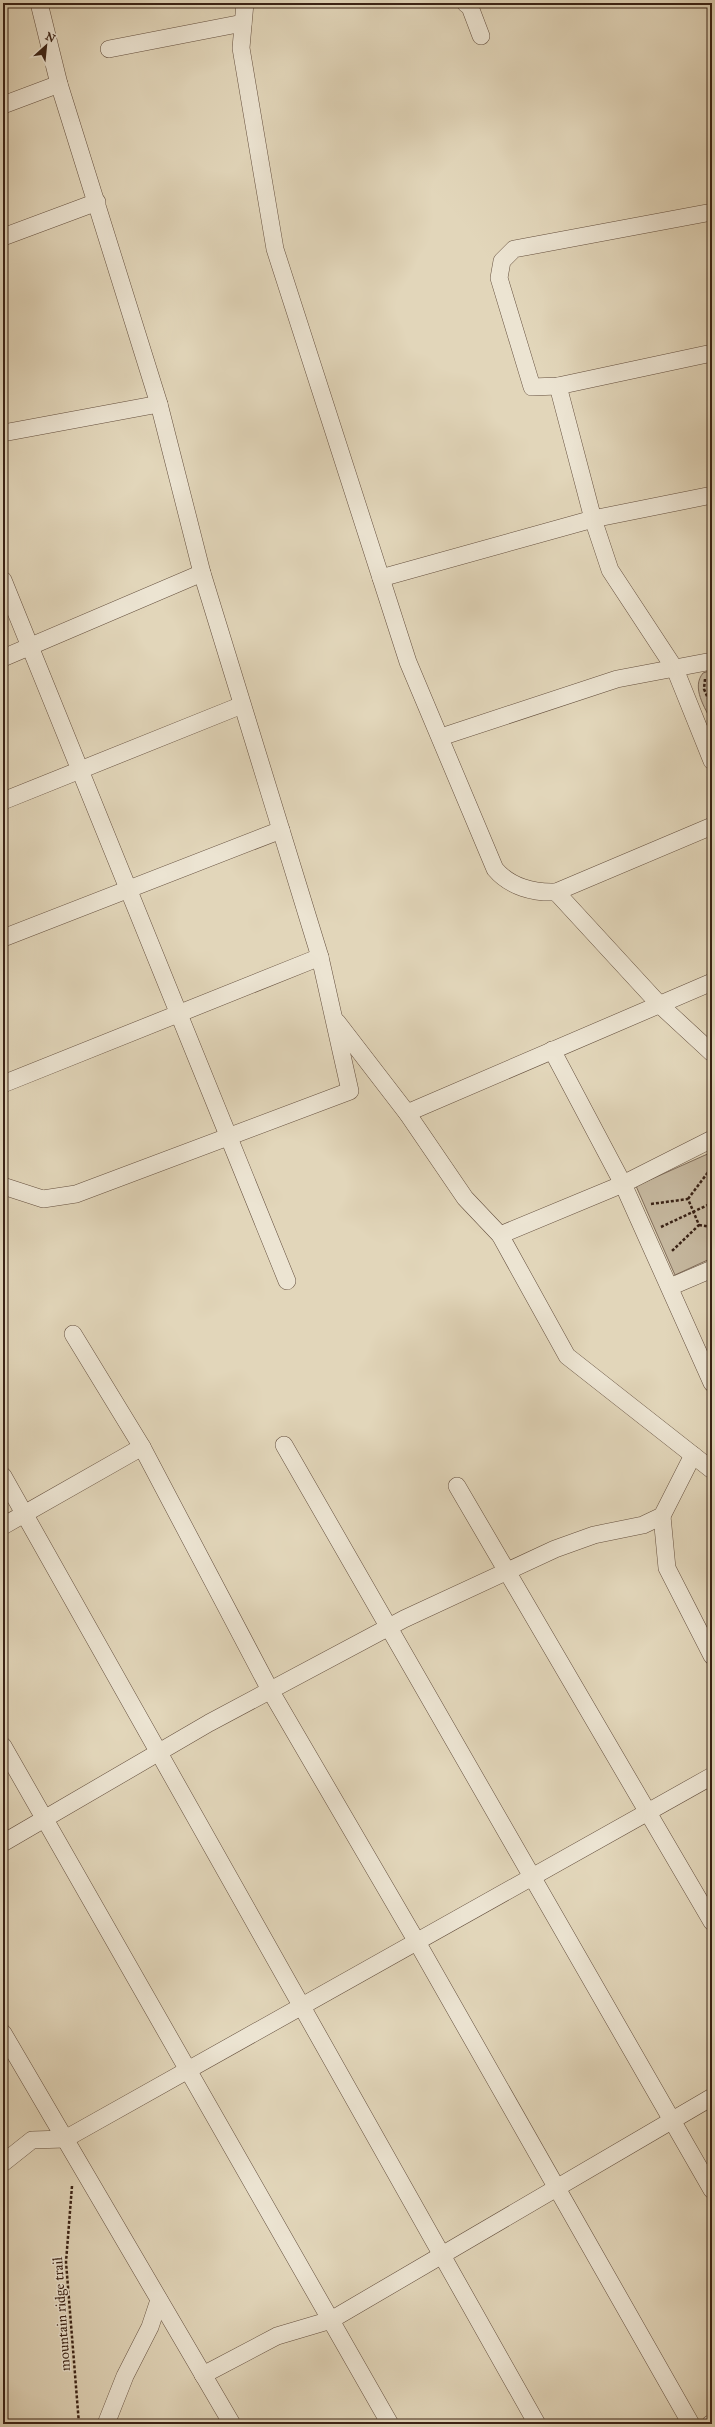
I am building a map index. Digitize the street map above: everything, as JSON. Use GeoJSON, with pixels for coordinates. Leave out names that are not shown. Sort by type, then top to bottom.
{"type":"FeatureCollection","features":[{"type":"Feature","properties":{"kind":"street"},"geometry":{"type":"LineString","coordinates":[[3,1186],[43,1199],[76,1194],[350,1091],[320,958],[202,573],[159,404],[59,84],[39,3]]}},
{"type":"Feature","properties":{"kind":"street"},"geometry":{"type":"LineString","coordinates":[[245,3],[240,48],[275,249],[408,662],[441,737],[495,869],[501,877],[521,887],[534,891],[556,892],[712,826]]}},
{"type":"Feature","properties":{"kind":"street"},"geometry":{"type":"LineString","coordinates":[[466,3],[470,7],[481,36]]}},
{"type":"Feature","properties":{"kind":"street"},"geometry":{"type":"LineString","coordinates":[[109,50],[243,23]]}},
{"type":"Feature","properties":{"kind":"street"},"geometry":{"type":"LineString","coordinates":[[3,105],[59,84]]}},
{"type":"Feature","properties":{"kind":"street"},"geometry":{"type":"LineString","coordinates":[[3,238],[96,202]]}},
{"type":"Feature","properties":{"kind":"street"},"geometry":{"type":"LineString","coordinates":[[712,212],[514,249],[502,261],[499,278],[532,387],[558,386],[712,353]]}},
{"type":"Feature","properties":{"kind":"street"},"geometry":{"type":"LineString","coordinates":[[558,386],[593,519],[610,570],[675,669],[712,761]]}},
{"type":"Feature","properties":{"kind":"street"},"geometry":{"type":"LineString","coordinates":[[3,433],[159,404]]}},
{"type":"Feature","properties":{"kind":"street"},"geometry":{"type":"LineString","coordinates":[[381,578],[593,519],[712,496]]}},
{"type":"Feature","properties":{"kind":"street"},"geometry":{"type":"LineString","coordinates":[[3,658],[202,573]]}},
{"type":"Feature","properties":{"kind":"street"},"geometry":{"type":"LineString","coordinates":[[3,580],[287,1281]]}},
{"type":"Feature","properties":{"kind":"street"},"geometry":{"type":"LineString","coordinates":[[441,737],[616,679],[712,661]]}},
{"type":"Feature","properties":{"kind":"street"},"geometry":{"type":"LineString","coordinates":[[3,801],[79,769],[242,706]]}},
{"type":"Feature","properties":{"kind":"street"},"geometry":{"type":"LineString","coordinates":[[3,938],[281,830]]}},
{"type":"Feature","properties":{"kind":"street"},"geometry":{"type":"LineString","coordinates":[[556,892],[659,1004],[712,1053]]}},
{"type":"Feature","properties":{"kind":"street"},"geometry":{"type":"LineString","coordinates":[[3,1084],[320,958]]}},
{"type":"Feature","properties":{"kind":"street"},"geometry":{"type":"LineString","coordinates":[[407,1113],[712,982]]}},
{"type":"Feature","properties":{"kind":"street"},"geometry":{"type":"LineString","coordinates":[[333,1017],[407,1113],[465,1198],[500,1235],[567,1356],[712,1470]]}},
{"type":"Feature","properties":{"kind":"street"},"geometry":{"type":"LineString","coordinates":[[552,1050],[622,1184],[670,1287],[712,1383]]}},
{"type":"Feature","properties":{"kind":"street"},"geometry":{"type":"LineString","coordinates":[[500,1235],[622,1184],[712,1139]]}},
{"type":"Feature","properties":{"kind":"street"},"geometry":{"type":"LineString","coordinates":[[670,1287],[712,1269]]}},
{"type":"Feature","properties":{"kind":"street"},"geometry":{"type":"LineString","coordinates":[[73,1334],[142,1447],[270,1690],[417,1942],[691,2424]]}},
{"type":"Feature","properties":{"kind":"street"},"geometry":{"type":"LineString","coordinates":[[284,1445],[712,2190]]}},
{"type":"Feature","properties":{"kind":"street"},"geometry":{"type":"LineString","coordinates":[[3,1526],[142,1447]]}},
{"type":"Feature","properties":{"kind":"street"},"geometry":{"type":"LineString","coordinates":[[693,1455],[662,1516],[667,1568],[712,1656]]}},
{"type":"Feature","properties":{"kind":"street"},"geometry":{"type":"LineString","coordinates":[[3,1476],[538,2424]]}},
{"type":"Feature","properties":{"kind":"street"},"geometry":{"type":"LineString","coordinates":[[457,1486],[712,1922]]}},
{"type":"Feature","properties":{"kind":"street"},"geometry":{"type":"LineString","coordinates":[[3,1844],[158,1752],[270,1690],[389,1627],[554,1549],[594,1535],[643,1526],[662,1516]]}},
{"type":"Feature","properties":{"kind":"street"},"geometry":{"type":"LineString","coordinates":[[3,1746],[390,2424]]}},
{"type":"Feature","properties":{"kind":"street"},"geometry":{"type":"LineString","coordinates":[[3,2163],[32,2140],[65,2139],[712,1776]]}},
{"type":"Feature","properties":{"kind":"street"},"geometry":{"type":"LineString","coordinates":[[3,2033],[232,2424]]}},
{"type":"Feature","properties":{"kind":"street"},"geometry":{"type":"LineString","coordinates":[[203,2375],[277,2336],[331,2320],[712,2097]]}},
{"type":"Feature","properties":{"kind":"street"},"geometry":{"type":"LineString","coordinates":[[106,2424],[124,2376],[150,2327],[159,2300]]}},
{"type":"Feature","properties":{"kind":"path"},"geometry":{"type":"LineString","coordinates":[[706,677],[704,689],[712,708]]}},
{"type":"Feature","properties":{"kind":"path"},"geometry":{"type":"LineString","coordinates":[[651,1204],[688,1199],[712,1167],[707,1157],[712,1155]]}},
{"type":"Feature","properties":{"kind":"path"},"geometry":{"type":"LineString","coordinates":[[649,1198],[654,1209]]}},
{"type":"Feature","properties":{"kind":"path"},"geometry":{"type":"LineString","coordinates":[[688,1199],[699,1225]]}},
{"type":"Feature","properties":{"kind":"path"},"geometry":{"type":"LineString","coordinates":[[661,1227],[712,1203]]}},
{"type":"Feature","properties":{"kind":"path"},"geometry":{"type":"LineString","coordinates":[[659,1221],[664,1233]]}},
{"type":"Feature","properties":{"kind":"path"},"geometry":{"type":"LineString","coordinates":[[699,1225],[712,1227]]}},
{"type":"Feature","properties":{"kind":"path"},"geometry":{"type":"LineString","coordinates":[[672,1251],[699,1225]]}},
{"type":"Feature","properties":{"kind":"path"},"geometry":{"type":"LineString","coordinates":[[669,1245],[674,1256]]}},
{"type":"Feature","properties":{"kind":"path","name":"mountain ridge trail"},"geometry":{"type":"LineString","coordinates":[[75,2156],[66,2262],[79,2424]]}},
{"type":"Feature","properties":{"kind":"shaded area"},"geometry":{"type":"Polygon","coordinates":[[[712,670],[712,723],[700,698],[698,685],[703,673],[712,670]]]}},
{"type":"Feature","properties":{"kind":"shaded area"},"geometry":{"type":"Polygon","coordinates":[[[712,1152],[712,1258],[675,1275],[636,1186],[712,1152]]]}}]}
